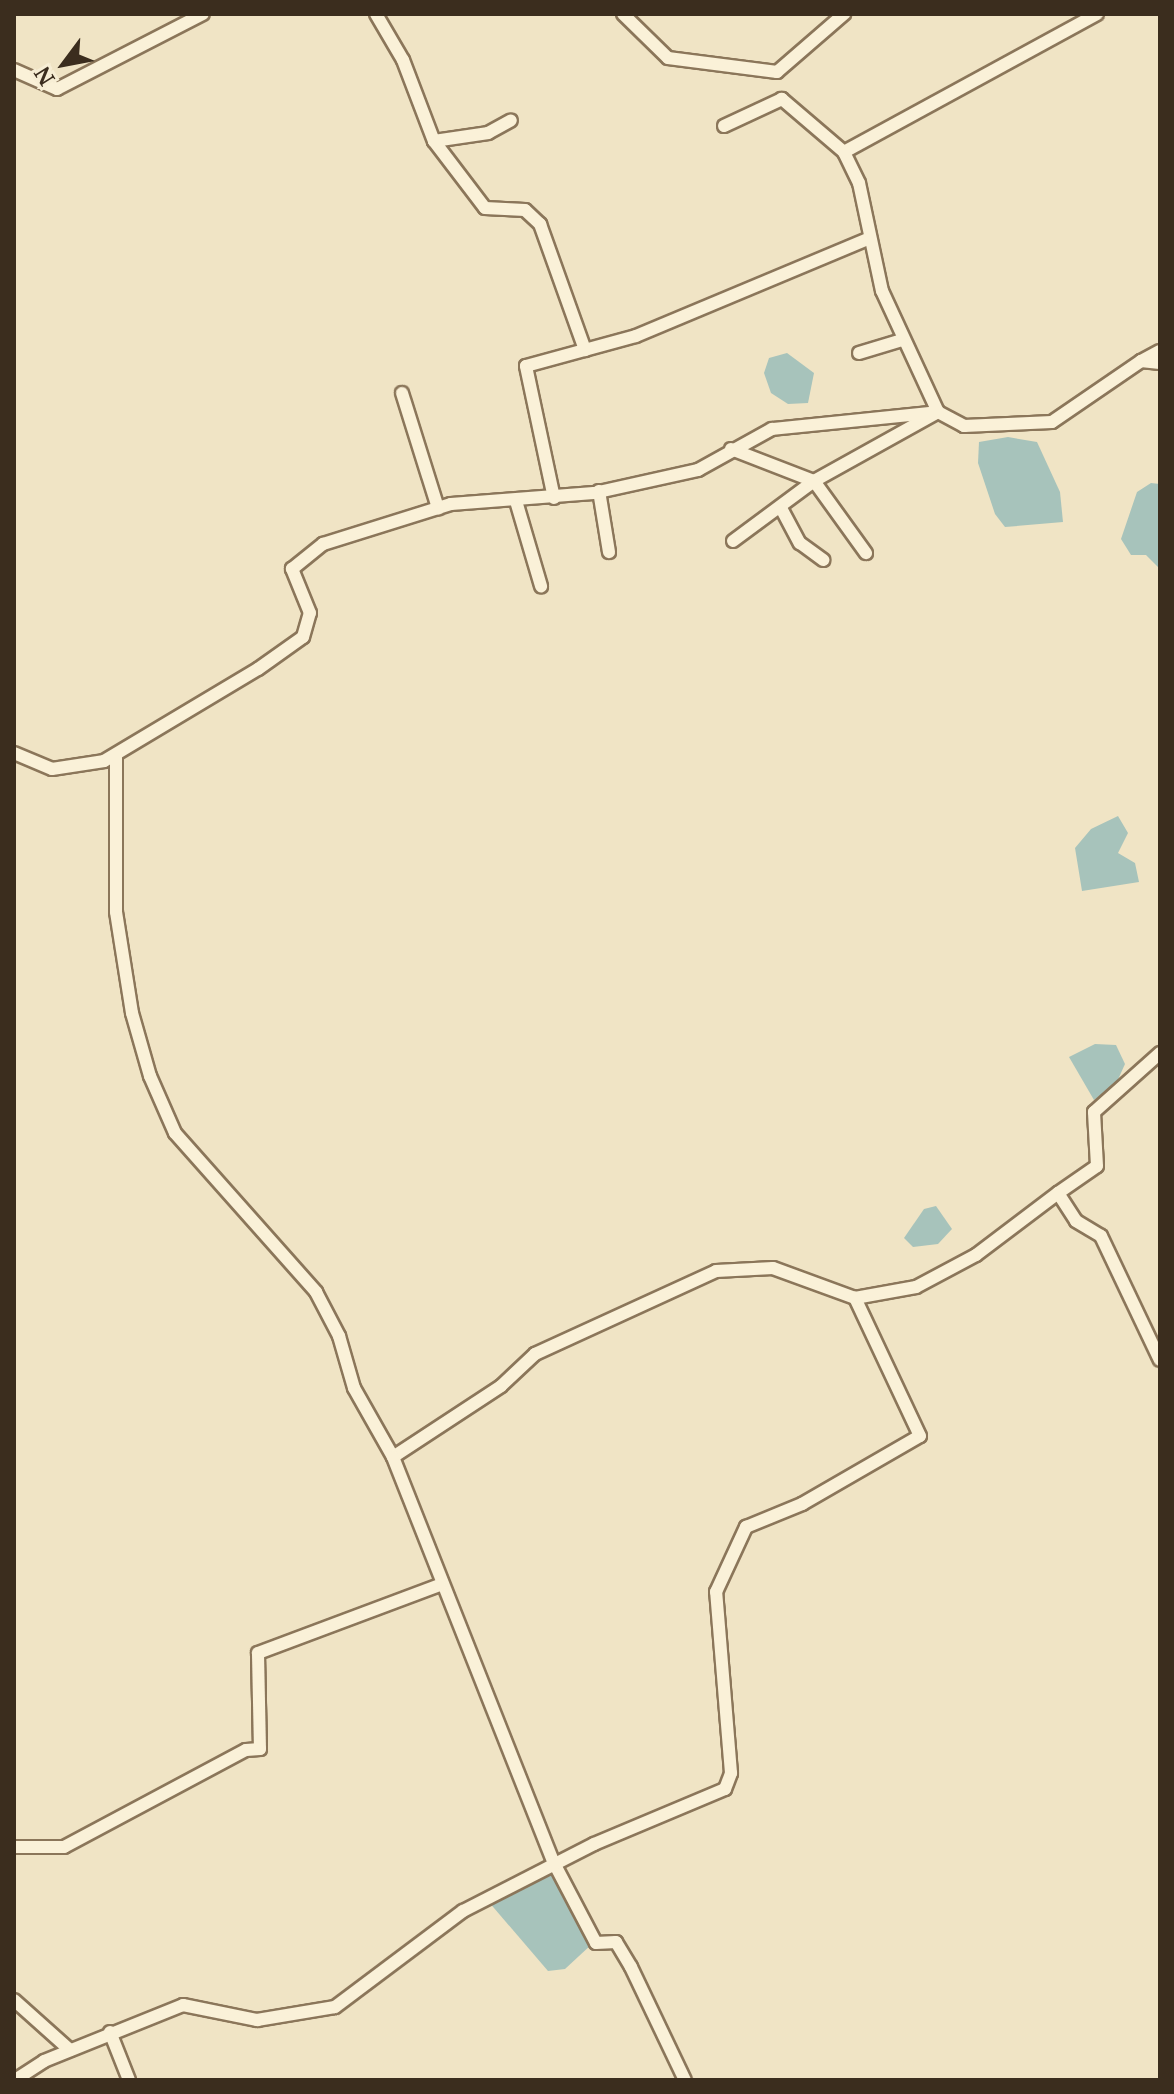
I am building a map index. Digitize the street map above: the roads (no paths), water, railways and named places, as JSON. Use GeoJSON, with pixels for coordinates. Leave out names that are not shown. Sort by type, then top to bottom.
{"type":"FeatureCollection","features":[{"type":"Feature","properties":{"kind":"street"},"geometry":{"type":"LineString","coordinates":[[14,70],[57,89],[203,14]]}},
{"type":"Feature","properties":{"kind":"street"},"geometry":{"type":"LineString","coordinates":[[376,14],[403,60],[434,141],[485,208],[525,210],[540,224],[585,350]]}},
{"type":"Feature","properties":{"kind":"street"},"geometry":{"type":"LineString","coordinates":[[623,14],[668,58],[777,72],[844,14]]}},
{"type":"Feature","properties":{"kind":"street"},"geometry":{"type":"LineString","coordinates":[[844,152],[1097,14]]}},
{"type":"Feature","properties":{"kind":"street"},"geometry":{"type":"LineString","coordinates":[[777,72],[782,99],[844,152],[859,183],[868,239],[902,340],[938,412]]}},
{"type":"Feature","properties":{"kind":"street"},"geometry":{"type":"LineString","coordinates":[[724,126],[782,99]]}},
{"type":"Feature","properties":{"kind":"street"},"geometry":{"type":"LineString","coordinates":[[434,141],[488,133],[511,120]]}},
{"type":"Feature","properties":{"kind":"street"},"geometry":{"type":"LineString","coordinates":[[554,498],[526,366],[585,350],[709,308],[868,239]]}},
{"type":"Feature","properties":{"kind":"street"},"geometry":{"type":"LineString","coordinates":[[859,353],[902,340]]}},
{"type":"Feature","properties":{"kind":"street"},"geometry":{"type":"LineString","coordinates":[[14,753],[52,769],[116,755],[303,637],[310,613],[292,569],[323,544],[438,508],[554,498],[698,470],[731,449],[797,425],[938,412],[964,426],[1052,422],[1160,351]]}},
{"type":"Feature","properties":{"kind":"street"},"geometry":{"type":"LineString","coordinates":[[1141,361],[1160,363]]}},
{"type":"Feature","properties":{"kind":"street"},"geometry":{"type":"LineString","coordinates":[[402,393],[438,508]]}},
{"type":"Feature","properties":{"kind":"street"},"geometry":{"type":"LineString","coordinates":[[733,541],[814,481],[938,412]]}},
{"type":"Feature","properties":{"kind":"street"},"geometry":{"type":"LineString","coordinates":[[731,449],[814,481],[866,553]]}},
{"type":"Feature","properties":{"kind":"street"},"geometry":{"type":"LineString","coordinates":[[599,491],[609,552]]}},
{"type":"Feature","properties":{"kind":"street"},"geometry":{"type":"LineString","coordinates":[[516,501],[541,586]]}},
{"type":"Feature","properties":{"kind":"street"},"geometry":{"type":"LineString","coordinates":[[781,508],[800,543],[823,560]]}},
{"type":"Feature","properties":{"kind":"street"},"geometry":{"type":"LineString","coordinates":[[116,755],[116,912],[132,1013],[150,1076],[175,1133],[316,1292],[339,1336],[354,1388],[393,1457],[440,1585],[554,1863],[596,1943],[616,1942],[685,2080]]}},
{"type":"Feature","properties":{"kind":"street"},"geometry":{"type":"LineString","coordinates":[[393,1457],[501,1386],[535,1354],[716,1271],[773,1268],[855,1298],[916,1287],[976,1255],[1097,1166],[1094,1112],[1160,1053]]}},
{"type":"Feature","properties":{"kind":"street"},"geometry":{"type":"LineString","coordinates":[[1058,1193],[1076,1221],[1101,1236],[1160,1360]]}},
{"type":"Feature","properties":{"kind":"street"},"geometry":{"type":"LineString","coordinates":[[15,2080],[110,2032],[183,2005],[257,2020],[335,2007],[463,1911],[554,1863],[725,1789],[731,1773],[716,1592],[746,1527],[802,1504],[920,1436],[855,1298]]}},
{"type":"Feature","properties":{"kind":"street"},"geometry":{"type":"LineString","coordinates":[[14,1847],[64,1847],[246,1750],[260,1749],[258,1653],[440,1585]]}},
{"type":"Feature","properties":{"kind":"street"},"geometry":{"type":"LineString","coordinates":[[14,2000],[70,2050]]}},
{"type":"Feature","properties":{"kind":"street"},"geometry":{"type":"LineString","coordinates":[[110,2032],[129,2080]]}},
{"type":"Feature","properties":{"kind":"water"},"geometry":{"type":"Polygon","coordinates":[[[787,353],[814,373],[808,403],[788,404],[771,393],[764,373],[769,358],[787,353]]]}},
{"type":"Feature","properties":{"kind":"water"},"geometry":{"type":"Polygon","coordinates":[[[1008,437],[1037,442],[1060,492],[1063,522],[1005,527],[995,514],[978,463],[979,442],[1008,437]]]}},
{"type":"Feature","properties":{"kind":"water"},"geometry":{"type":"Polygon","coordinates":[[[1151,483],[1160,484],[1160,569],[1146,555],[1131,555],[1121,539],[1137,492],[1151,483]]]}},
{"type":"Feature","properties":{"kind":"water"},"geometry":{"type":"Polygon","coordinates":[[[1118,816],[1128,833],[1118,853],[1135,863],[1139,882],[1082,891],[1075,848],[1091,829],[1118,816]]]}},
{"type":"Feature","properties":{"kind":"water"},"geometry":{"type":"Polygon","coordinates":[[[1095,1044],[1116,1045],[1125,1064],[1116,1084],[1094,1100],[1069,1057],[1095,1044]]]}},
{"type":"Feature","properties":{"kind":"water"},"geometry":{"type":"Polygon","coordinates":[[[936,1206],[952,1229],[938,1244],[913,1247],[904,1238],[924,1209],[936,1206]]]}},
{"type":"Feature","properties":{"kind":"water"},"geometry":{"type":"Polygon","coordinates":[[[554,1871],[592,1944],[565,1969],[548,1971],[488,1901],[554,1871]]]}}]}
